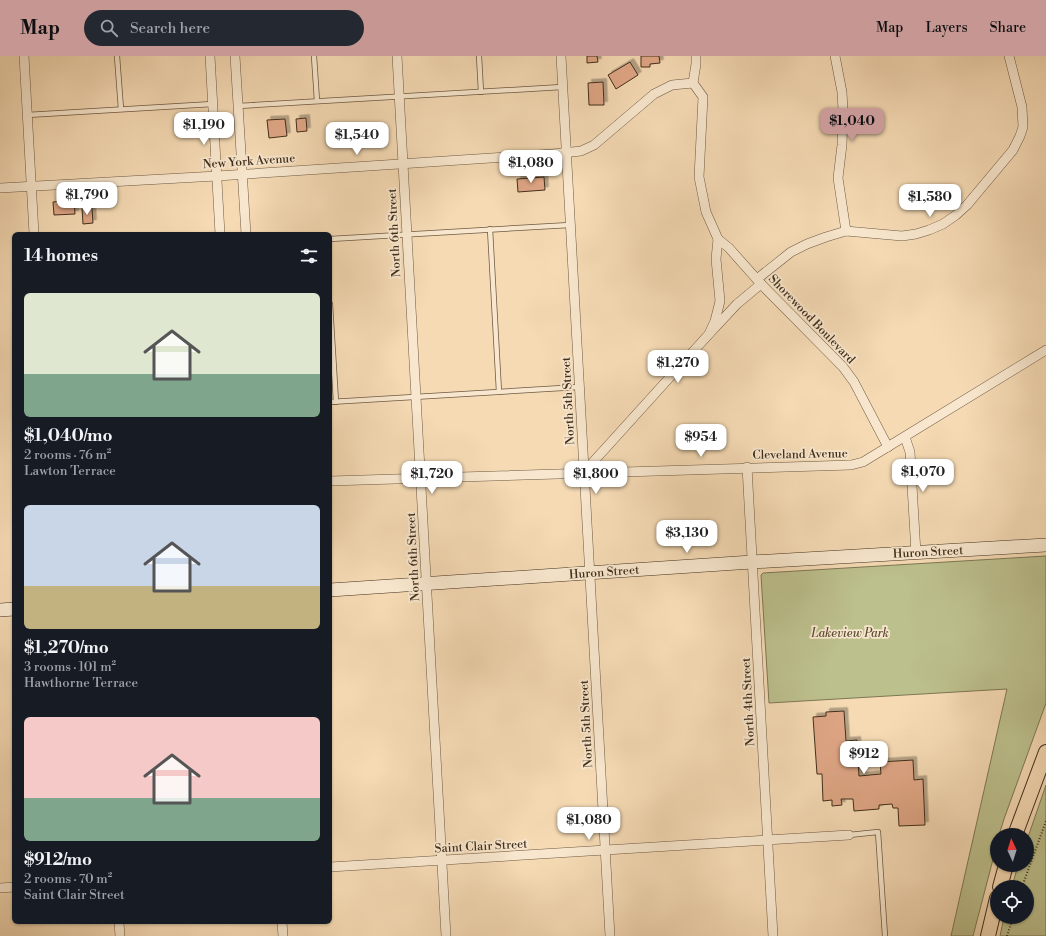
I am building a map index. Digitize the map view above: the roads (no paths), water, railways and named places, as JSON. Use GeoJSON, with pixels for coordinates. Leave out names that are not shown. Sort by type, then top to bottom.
{"type":"FeatureCollection","features":[{"type":"Feature","properties":{"kind":"main road"},"geometry":{"type":"LineString","coordinates":[[1018,828],[1046,752]]}},
{"type":"Feature","properties":{"kind":"main road"},"geometry":{"type":"LineString","coordinates":[[988,936],[991,924]]}},
{"type":"Feature","properties":{"kind":"street"},"geometry":{"type":"LineString","coordinates":[[24,56],[34,232]]}},
{"type":"Feature","properties":{"kind":"street"},"geometry":{"type":"LineString","coordinates":[[210,56],[220,232]]}},
{"type":"Feature","properties":{"kind":"street"},"geometry":{"type":"LineString","coordinates":[[235,56],[246,232]]}},
{"type":"Feature","properties":{"kind":"street","name":"North 6th Street"},"geometry":{"type":"LineString","coordinates":[[397,56],[446,936]]}},
{"type":"Feature","properties":{"kind":"street","name":"North 5th Street"},"geometry":{"type":"LineString","coordinates":[[560,56],[610,936]]}},
{"type":"Feature","properties":{"kind":"street"},"geometry":{"type":"LineString","coordinates":[[693,84],[696,56]]}},
{"type":"Feature","properties":{"kind":"street"},"geometry":{"type":"LineString","coordinates":[[835,56],[843,110],[843,128],[838,178],[839,195],[846,231]]}},
{"type":"Feature","properties":{"kind":"street"},"geometry":{"type":"LineString","coordinates":[[584,472],[737,304],[791,252],[807,244],[846,231],[902,236],[916,234],[943,224],[967,205],[1013,150],[1020,136],[1023,122],[1022,107],[1009,56]]}},
{"type":"Feature","properties":{"kind":"street","name":"New York Avenue"},"geometry":{"type":"LineString","coordinates":[[0,188],[217,176],[582,151],[594,145],[654,94],[672,85],[693,84]]}},
{"type":"Feature","properties":{"kind":"street","name":"Shorewood Boulevard"},"geometry":{"type":"LineString","coordinates":[[693,84],[704,97],[699,177],[706,212],[718,239],[729,248],[759,282],[843,367],[854,382],[888,447]]}},
{"type":"Feature","properties":{"kind":"street","name":"Shorewood Boulevard"},"geometry":{"type":"LineString","coordinates":[[709,334],[715,321],[720,301],[716,259],[718,239]]}},
{"type":"Feature","properties":{"kind":"street","name":"Cleveland Avenue"},"geometry":{"type":"LineString","coordinates":[[332,480],[851,465],[863,462],[905,438],[1046,350]]}},
{"type":"Feature","properties":{"kind":"street"},"geometry":{"type":"LineString","coordinates":[[905,438],[910,452],[916,552]]}},
{"type":"Feature","properties":{"kind":"street","name":"North 4th Street"},"geometry":{"type":"LineString","coordinates":[[747,467],[773,936]]}},
{"type":"Feature","properties":{"kind":"street","name":"Huron Street"},"geometry":{"type":"LineString","coordinates":[[332,590],[752,562],[1046,545]]}},
{"type":"Feature","properties":{"kind":"street"},"geometry":{"type":"LineString","coordinates":[[0,610],[12,609]]}},
{"type":"Feature","properties":{"kind":"street","name":"Saint Clair Street"},"geometry":{"type":"LineString","coordinates":[[332,867],[849,835]]}},
{"type":"Feature","properties":{"kind":"street"},"geometry":{"type":"LineString","coordinates":[[0,888],[12,887]]}},
{"type":"Feature","properties":{"kind":"street"},"geometry":{"type":"LineString","coordinates":[[119,924],[120,936]]}},
{"type":"Feature","properties":{"kind":"street"},"geometry":{"type":"LineString","coordinates":[[282,924],[283,936]]}},
{"type":"Feature","properties":{"kind":"lane"},"geometry":{"type":"LineString","coordinates":[[117,56],[121,109]]}},
{"type":"Feature","properties":{"kind":"lane"},"geometry":{"type":"LineString","coordinates":[[314,56],[317,102]]}},
{"type":"Feature","properties":{"kind":"lane"},"geometry":{"type":"LineString","coordinates":[[479,56],[481,92]]}},
{"type":"Feature","properties":{"kind":"lane"},"geometry":{"type":"LineString","coordinates":[[238,106],[562,87]]}},
{"type":"Feature","properties":{"kind":"lane"},"geometry":{"type":"LineString","coordinates":[[27,115],[213,104]]}},
{"type":"Feature","properties":{"kind":"lane"},"geometry":{"type":"LineString","coordinates":[[332,239],[570,225]]}},
{"type":"Feature","properties":{"kind":"lane"},"geometry":{"type":"LineString","coordinates":[[490,229],[499,392]]}},
{"type":"Feature","properties":{"kind":"lane"},"geometry":{"type":"LineString","coordinates":[[332,337],[336,402]]}},
{"type":"Feature","properties":{"kind":"lane"},"geometry":{"type":"LineString","coordinates":[[332,402],[579,387]]}},
{"type":"Feature","properties":{"kind":"lane"},"geometry":{"type":"LineString","coordinates":[[849,835],[878,832],[885,936]]}},
{"type":"Feature","properties":{"kind":"park label","name":"Lakeview Park"},"geometry":{"type":"Point","coordinates":[850,633]}}]}
